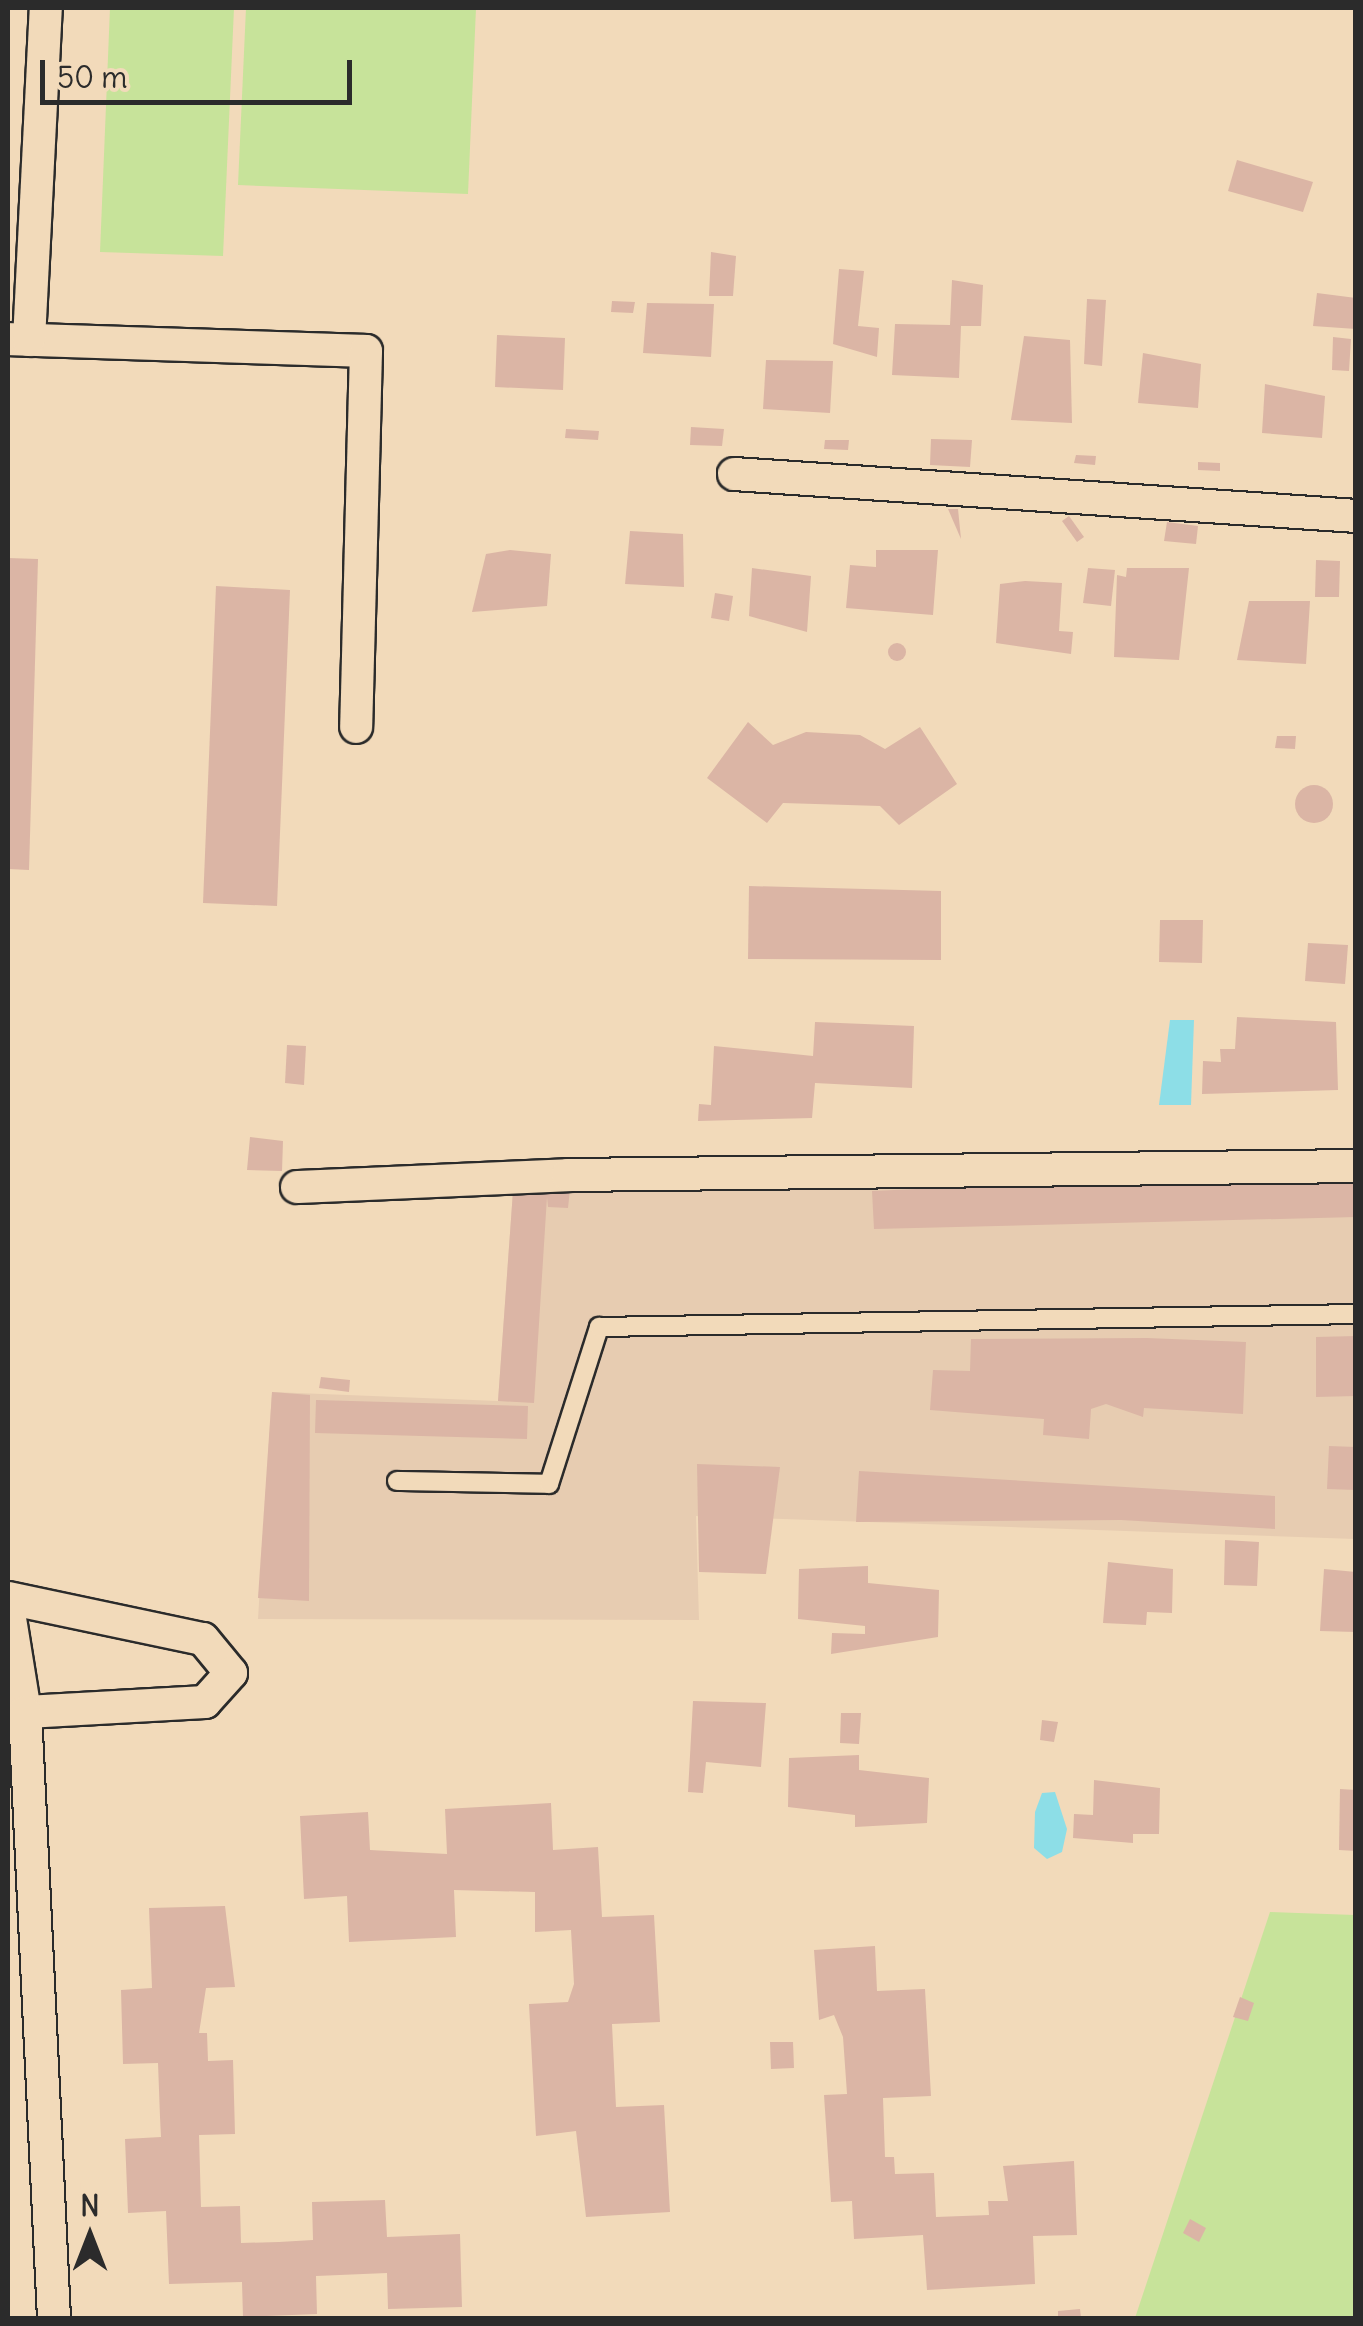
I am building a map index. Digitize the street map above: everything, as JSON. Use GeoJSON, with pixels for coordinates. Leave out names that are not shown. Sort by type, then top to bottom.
{"type":"FeatureCollection","features":[{"type":"Feature","properties":{"kind":"street"},"geometry":{"type":"LineString","coordinates":[[46,8],[18,340],[366,351],[356,727]]}},
{"type":"Feature","properties":{"kind":"street"},"geometry":{"type":"LineString","coordinates":[[734,474],[1356,516]]}},
{"type":"Feature","properties":{"kind":"street"},"geometry":{"type":"LineString","coordinates":[[297,1187],[1356,1166]]}},
{"type":"Feature","properties":{"kind":"street"},"geometry":{"type":"LineString","coordinates":[[8,1598],[203,1639],[231,1673],[205,1702],[16,1712]]}},
{"type":"Feature","properties":{"kind":"street"},"geometry":{"type":"LineString","coordinates":[[8,1606],[54,2318]]}},
{"type":"Feature","properties":{"kind":"lane"},"geometry":{"type":"LineString","coordinates":[[397,1481],[549,1484],[599,1328],[1356,1314]]}},
{"type":"Feature","properties":{"kind":"shaded area"},"geometry":{"type":"Polygon","coordinates":[[[1355,1180],[1355,1539],[696,1516],[699,1620],[258,1619],[272,1392],[498,1401],[513,1191],[1355,1180]]]}},
{"type":"Feature","properties":{"kind":"green space"},"geometry":{"type":"Polygon","coordinates":[[[110,8],[234,8],[223,256],[100,252],[110,8]]]}},
{"type":"Feature","properties":{"kind":"green space"},"geometry":{"type":"Polygon","coordinates":[[[246,8],[476,8],[468,194],[238,185],[246,8]]]}},
{"type":"Feature","properties":{"kind":"green space"},"geometry":{"type":"Polygon","coordinates":[[[1270,1912],[1355,1915],[1355,2316],[1135,2318],[1270,1912]]]}},
{"type":"Feature","properties":{"kind":"water"},"geometry":{"type":"Polygon","coordinates":[[[1170,1020],[1194,1020],[1191,1105],[1159,1105],[1170,1020]]]}},
{"type":"Feature","properties":{"kind":"water"},"geometry":{"type":"Polygon","coordinates":[[[1055,1792],[1067,1829],[1062,1852],[1047,1859],[1034,1848],[1035,1812],[1042,1793],[1055,1792]]]}},
{"type":"Feature","properties":{"kind":"building"},"geometry":{"type":"Polygon","coordinates":[[[1237,160],[1313,182],[1303,212],[1228,191],[1237,160]]]}},
{"type":"Feature","properties":{"kind":"building"},"geometry":{"type":"Polygon","coordinates":[[[711,252],[736,256],[733,296],[709,296],[711,252]]]}},
{"type":"Feature","properties":{"kind":"building"},"geometry":{"type":"Polygon","coordinates":[[[839,269],[864,271],[858,326],[879,328],[877,357],[833,344],[839,269]]]}},
{"type":"Feature","properties":{"kind":"building"},"geometry":{"type":"Polygon","coordinates":[[[952,280],[983,285],[981,326],[961,326],[959,378],[892,375],[895,324],[950,325],[952,280]]]}},
{"type":"Feature","properties":{"kind":"building"},"geometry":{"type":"Polygon","coordinates":[[[1317,293],[1356,298],[1356,329],[1313,326],[1317,293]]]}},
{"type":"Feature","properties":{"kind":"building"},"geometry":{"type":"Polygon","coordinates":[[[1087,299],[1106,300],[1102,366],[1084,364],[1087,299]]]}},
{"type":"Feature","properties":{"kind":"building"},"geometry":{"type":"Polygon","coordinates":[[[612,301],[635,302],[633,313],[611,312],[612,301]]]}},
{"type":"Feature","properties":{"kind":"building"},"geometry":{"type":"Polygon","coordinates":[[[647,303],[714,304],[711,357],[643,353],[647,303]]]}},
{"type":"Feature","properties":{"kind":"building"},"geometry":{"type":"Polygon","coordinates":[[[497,335],[565,338],[563,390],[495,387],[497,335]]]}},
{"type":"Feature","properties":{"kind":"building"},"geometry":{"type":"Polygon","coordinates":[[[1024,336],[1070,340],[1072,423],[1011,420],[1024,336]]]}},
{"type":"Feature","properties":{"kind":"building"},"geometry":{"type":"Polygon","coordinates":[[[1333,337],[1351,339],[1349,371],[1332,370],[1333,337]]]}},
{"type":"Feature","properties":{"kind":"building"},"geometry":{"type":"Polygon","coordinates":[[[1143,353],[1201,364],[1198,408],[1138,403],[1143,353]]]}},
{"type":"Feature","properties":{"kind":"building"},"geometry":{"type":"Polygon","coordinates":[[[766,360],[833,361],[830,413],[763,409],[766,360]]]}},
{"type":"Feature","properties":{"kind":"building"},"geometry":{"type":"Polygon","coordinates":[[[1265,384],[1325,396],[1322,438],[1262,433],[1265,384]]]}},
{"type":"Feature","properties":{"kind":"building"},"geometry":{"type":"Polygon","coordinates":[[[691,427],[724,429],[722,446],[690,445],[691,427]]]}},
{"type":"Feature","properties":{"kind":"building"},"geometry":{"type":"Polygon","coordinates":[[[566,429],[599,431],[598,440],[565,438],[566,429]]]}},
{"type":"Feature","properties":{"kind":"building"},"geometry":{"type":"Polygon","coordinates":[[[931,439],[972,440],[970,467],[930,465],[931,439]]]}},
{"type":"Feature","properties":{"kind":"building"},"geometry":{"type":"Polygon","coordinates":[[[825,440],[849,440],[848,450],[824,449],[825,440]]]}},
{"type":"Feature","properties":{"kind":"building"},"geometry":{"type":"Polygon","coordinates":[[[1076,455],[1096,456],[1095,465],[1074,463],[1076,455]]]}},
{"type":"Feature","properties":{"kind":"building"},"geometry":{"type":"Polygon","coordinates":[[[1198,462],[1220,463],[1220,471],[1198,470],[1198,462]]]}},
{"type":"Feature","properties":{"kind":"building"},"geometry":{"type":"Polygon","coordinates":[[[948,509],[958,509],[961,539],[948,509]]]}},
{"type":"Feature","properties":{"kind":"building"},"geometry":{"type":"Polygon","coordinates":[[[1069,516],[1084,537],[1077,542],[1062,521],[1069,516]]]}},
{"type":"Feature","properties":{"kind":"building"},"geometry":{"type":"Polygon","coordinates":[[[1167,522],[1198,526],[1196,544],[1164,541],[1167,522]]]}},
{"type":"Feature","properties":{"kind":"building"},"geometry":{"type":"Polygon","coordinates":[[[630,531],[683,534],[684,587],[625,584],[630,531]]]}},
{"type":"Feature","properties":{"kind":"building"},"geometry":{"type":"Polygon","coordinates":[[[510,550],[551,554],[547,606],[472,612],[486,554],[510,550]]]}},
{"type":"Feature","properties":{"kind":"building"},"geometry":{"type":"Polygon","coordinates":[[[876,550],[938,550],[933,615],[846,608],[850,565],[876,567],[876,550]]]}},
{"type":"Feature","properties":{"kind":"building"},"geometry":{"type":"Polygon","coordinates":[[[8,558],[38,559],[29,870],[8,869],[8,558]]]}},
{"type":"Feature","properties":{"kind":"building"},"geometry":{"type":"Polygon","coordinates":[[[1316,560],[1340,561],[1339,597],[1315,597],[1316,560]]]}},
{"type":"Feature","properties":{"kind":"building"},"geometry":{"type":"Polygon","coordinates":[[[752,568],[811,576],[807,632],[749,616],[752,568]]]}},
{"type":"Feature","properties":{"kind":"building"},"geometry":{"type":"Polygon","coordinates":[[[1088,568],[1115,570],[1111,606],[1083,603],[1088,568]]]}},
{"type":"Feature","properties":{"kind":"building"},"geometry":{"type":"Polygon","coordinates":[[[1127,568],[1189,568],[1179,660],[1114,657],[1117,575],[1126,577],[1127,568]]]}},
{"type":"Feature","properties":{"kind":"building"},"geometry":{"type":"Polygon","coordinates":[[[1062,583],[1059,631],[1073,632],[1071,654],[996,643],[1000,584],[1062,583]]]}},
{"type":"Feature","properties":{"kind":"building"},"geometry":{"type":"Polygon","coordinates":[[[216,586],[290,590],[277,906],[203,903],[216,586]]]}},
{"type":"Feature","properties":{"kind":"building"},"geometry":{"type":"Polygon","coordinates":[[[715,593],[733,596],[729,621],[711,618],[715,593]]]}},
{"type":"Feature","properties":{"kind":"building"},"geometry":{"type":"Polygon","coordinates":[[[1249,601],[1310,601],[1306,664],[1237,660],[1249,601]]]}},
{"type":"Feature","properties":{"kind":"building"},"geometry":{"type":"Polygon","coordinates":[[[897,643],[906,652],[897,661],[888,652],[897,643]]]}},
{"type":"Feature","properties":{"kind":"building"},"geometry":{"type":"Polygon","coordinates":[[[748,722],[773,745],[806,732],[860,735],[885,749],[920,727],[957,784],[899,825],[880,806],[783,803],[767,823],[707,778],[748,722]]]}},
{"type":"Feature","properties":{"kind":"building"},"geometry":{"type":"Polygon","coordinates":[[[1277,736],[1296,736],[1295,749],[1275,748],[1277,736]]]}},
{"type":"Feature","properties":{"kind":"building"},"geometry":{"type":"Polygon","coordinates":[[[1314,785],[1328,790],[1333,804],[1328,818],[1314,823],[1300,818],[1295,804],[1300,790],[1314,785]]]}},
{"type":"Feature","properties":{"kind":"building"},"geometry":{"type":"Polygon","coordinates":[[[749,886],[941,891],[941,960],[748,959],[749,886]]]}},
{"type":"Feature","properties":{"kind":"building"},"geometry":{"type":"Polygon","coordinates":[[[1160,920],[1203,920],[1202,963],[1159,962],[1160,920]]]}},
{"type":"Feature","properties":{"kind":"building"},"geometry":{"type":"Polygon","coordinates":[[[1308,943],[1348,945],[1345,984],[1305,981],[1308,943]]]}},
{"type":"Feature","properties":{"kind":"building"},"geometry":{"type":"Polygon","coordinates":[[[1237,1017],[1336,1022],[1338,1090],[1202,1094],[1203,1061],[1221,1062],[1220,1049],[1235,1049],[1237,1017]]]}},
{"type":"Feature","properties":{"kind":"building"},"geometry":{"type":"Polygon","coordinates":[[[815,1022],[914,1026],[912,1088],[815,1083],[812,1118],[698,1121],[699,1104],[711,1105],[714,1046],[813,1056],[815,1022]]]}},
{"type":"Feature","properties":{"kind":"building"},"geometry":{"type":"Polygon","coordinates":[[[287,1045],[306,1046],[304,1085],[285,1083],[287,1045]]]}},
{"type":"Feature","properties":{"kind":"building"},"geometry":{"type":"Polygon","coordinates":[[[250,1137],[283,1141],[282,1171],[247,1170],[250,1137]]]}},
{"type":"Feature","properties":{"kind":"building"},"geometry":{"type":"Polygon","coordinates":[[[1074,1182],[1356,1183],[1356,1217],[874,1229],[872,1191],[1074,1182]]]}},
{"type":"Feature","properties":{"kind":"building"},"geometry":{"type":"Polygon","coordinates":[[[570,1189],[568,1208],[548,1207],[547,1197],[534,1403],[498,1401],[513,1191],[570,1189]]]}},
{"type":"Feature","properties":{"kind":"building"},"geometry":{"type":"Polygon","coordinates":[[[1356,1336],[1356,1396],[1316,1397],[1316,1337],[1356,1336]]]}},
{"type":"Feature","properties":{"kind":"building"},"geometry":{"type":"Polygon","coordinates":[[[971,1339],[1246,1342],[1243,1414],[1144,1408],[1143,1417],[1106,1404],[1091,1409],[1089,1439],[1043,1435],[1044,1419],[930,1410],[933,1370],[970,1371],[971,1339]]]}},
{"type":"Feature","properties":{"kind":"building"},"geometry":{"type":"Polygon","coordinates":[[[321,1377],[350,1380],[349,1392],[319,1388],[321,1377]]]}},
{"type":"Feature","properties":{"kind":"building"},"geometry":{"type":"Polygon","coordinates":[[[272,1392],[310,1395],[309,1601],[258,1598],[272,1392]]]}},
{"type":"Feature","properties":{"kind":"building"},"geometry":{"type":"Polygon","coordinates":[[[316,1400],[528,1406],[527,1439],[315,1433],[316,1400]]]}},
{"type":"Feature","properties":{"kind":"building"},"geometry":{"type":"Polygon","coordinates":[[[1329,1446],[1356,1447],[1356,1490],[1327,1489],[1329,1446]]]}},
{"type":"Feature","properties":{"kind":"building"},"geometry":{"type":"Polygon","coordinates":[[[697,1464],[780,1467],[766,1574],[699,1572],[697,1464]]]}},
{"type":"Feature","properties":{"kind":"building"},"geometry":{"type":"Polygon","coordinates":[[[859,1471],[1275,1496],[1275,1529],[1121,1520],[856,1522],[859,1471]]]}},
{"type":"Feature","properties":{"kind":"building"},"geometry":{"type":"Polygon","coordinates":[[[1225,1540],[1259,1542],[1257,1586],[1224,1585],[1225,1540]]]}},
{"type":"Feature","properties":{"kind":"building"},"geometry":{"type":"Polygon","coordinates":[[[1108,1562],[1173,1569],[1172,1613],[1147,1612],[1146,1625],[1103,1623],[1108,1562]]]}},
{"type":"Feature","properties":{"kind":"building"},"geometry":{"type":"Polygon","coordinates":[[[868,1566],[868,1583],[939,1590],[938,1637],[831,1654],[832,1633],[865,1634],[865,1626],[798,1619],[799,1569],[868,1566]]]}},
{"type":"Feature","properties":{"kind":"building"},"geometry":{"type":"Polygon","coordinates":[[[1324,1569],[1356,1572],[1356,1632],[1320,1631],[1324,1569]]]}},
{"type":"Feature","properties":{"kind":"building"},"geometry":{"type":"Polygon","coordinates":[[[693,1701],[766,1703],[761,1767],[706,1762],[703,1793],[688,1792],[693,1701]]]}},
{"type":"Feature","properties":{"kind":"building"},"geometry":{"type":"Polygon","coordinates":[[[841,1713],[861,1713],[859,1744],[840,1743],[841,1713]]]}},
{"type":"Feature","properties":{"kind":"building"},"geometry":{"type":"Polygon","coordinates":[[[1042,1720],[1058,1722],[1054,1742],[1040,1740],[1042,1720]]]}},
{"type":"Feature","properties":{"kind":"building"},"geometry":{"type":"Polygon","coordinates":[[[859,1755],[859,1770],[929,1778],[927,1823],[855,1827],[855,1815],[788,1807],[789,1758],[859,1755]]]}},
{"type":"Feature","properties":{"kind":"building"},"geometry":{"type":"Polygon","coordinates":[[[1094,1780],[1160,1788],[1159,1834],[1133,1834],[1133,1843],[1073,1838],[1074,1814],[1093,1815],[1094,1780]]]}},
{"type":"Feature","properties":{"kind":"building"},"geometry":{"type":"Polygon","coordinates":[[[1340,1789],[1356,1790],[1356,1851],[1339,1850],[1340,1789]]]}},
{"type":"Feature","properties":{"kind":"building"},"geometry":{"type":"Polygon","coordinates":[[[551,1803],[553,1850],[598,1847],[602,1917],[654,1915],[660,2022],[612,2024],[616,2107],[664,2105],[670,2212],[586,2217],[576,2131],[536,2136],[529,2004],[568,2002],[574,1984],[571,1930],[535,1932],[535,1892],[454,1890],[456,1937],[349,1942],[347,1896],[304,1899],[300,1816],[368,1812],[370,1850],[447,1854],[445,1809],[551,1803]]]}},
{"type":"Feature","properties":{"kind":"building"},"geometry":{"type":"Polygon","coordinates":[[[225,1906],[235,1987],[206,1988],[199,2033],[207,2033],[208,2061],[233,2060],[235,2134],[199,2135],[201,2207],[240,2206],[241,2243],[279,2242],[313,2240],[312,2202],[385,2200],[387,2237],[460,2234],[462,2307],[388,2309],[387,2273],[316,2276],[317,2314],[243,2317],[242,2282],[169,2284],[166,2211],[128,2213],[125,2139],[161,2137],[158,2063],[123,2064],[121,1990],[152,1988],[149,1908],[225,1906]]]}},
{"type":"Feature","properties":{"kind":"building"},"geometry":{"type":"Polygon","coordinates":[[[875,1946],[877,1991],[925,1989],[931,2096],[883,2098],[885,2157],[894,2157],[895,2174],[934,2173],[936,2217],[989,2215],[988,2201],[1008,2201],[1003,2166],[1074,2161],[1077,2235],[1033,2236],[1035,2284],[927,2290],[923,2235],[854,2239],[852,2201],[831,2202],[824,2095],[847,2094],[843,2037],[834,2015],[819,2020],[814,1950],[875,1946]]]}},
{"type":"Feature","properties":{"kind":"building"},"geometry":{"type":"Polygon","coordinates":[[[1240,1997],[1254,2003],[1248,2021],[1233,2017],[1240,1997]]]}},
{"type":"Feature","properties":{"kind":"building"},"geometry":{"type":"Polygon","coordinates":[[[770,2042],[793,2042],[794,2068],[771,2069],[770,2042]]]}},
{"type":"Feature","properties":{"kind":"building"},"geometry":{"type":"Polygon","coordinates":[[[1190,2219],[1206,2228],[1199,2242],[1183,2233],[1190,2219]]]}},
{"type":"Feature","properties":{"kind":"building"},"geometry":{"type":"Polygon","coordinates":[[[1080,2309],[1081,2318],[1058,2318],[1058,2311],[1080,2309]]]}}]}
